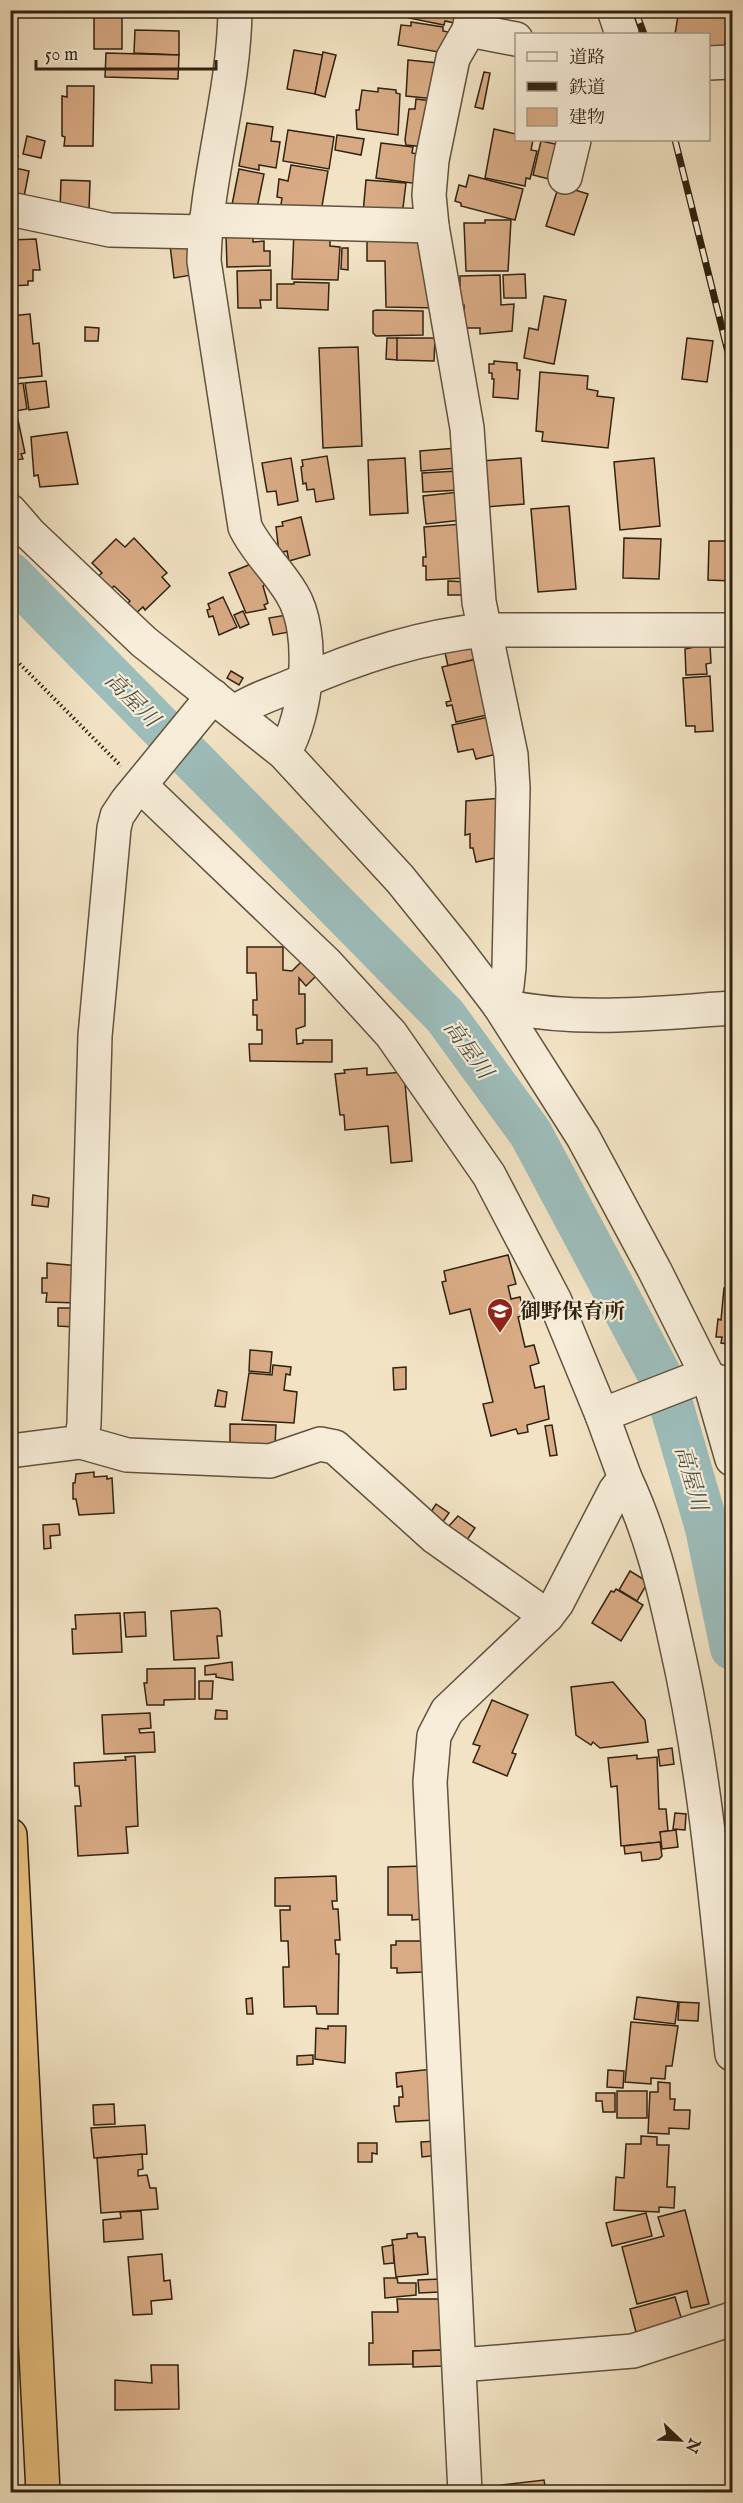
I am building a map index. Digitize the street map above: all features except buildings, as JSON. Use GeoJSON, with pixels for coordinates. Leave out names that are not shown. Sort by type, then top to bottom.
{"type":"FeatureCollection","features":[{"type":"Feature","properties":{"kind":"highway"},"geometry":{"type":"LineString","coordinates":[[10,1835],[44,2493]]}},
{"type":"Feature","properties":{"kind":"street"},"geometry":{"type":"LineString","coordinates":[[235,10],[232,61],[205,226],[204,261],[245,527],[254,546],[293,595],[307,640],[305,679],[293,739],[284,753]]}},
{"type":"Feature","properties":{"kind":"street"},"geometry":{"type":"LineString","coordinates":[[614,10],[622,33]]}},
{"type":"Feature","properties":{"kind":"street"},"geometry":{"type":"LineString","coordinates":[[499,1005],[507,986],[509,967],[513,788],[511,755],[479,602],[467,428],[432,226],[429,195],[432,160],[453,57],[471,20],[515,39]]}},
{"type":"Feature","properties":{"kind":"street"},"geometry":{"type":"LineString","coordinates":[[710,63],[732,62]]}},
{"type":"Feature","properties":{"kind":"street"},"geometry":{"type":"LineString","coordinates":[[565,177],[574,141]]}},
{"type":"Feature","properties":{"kind":"street"},"geometry":{"type":"LineString","coordinates":[[10,209],[110,230],[205,226],[432,226]]}},
{"type":"Feature","properties":{"kind":"street"},"geometry":{"type":"LineString","coordinates":[[10,511],[30,534],[144,642],[218,705],[284,753],[400,879],[499,1005],[583,1137],[656,1270],[712,1381],[732,1459]]}},
{"type":"Feature","properties":{"kind":"street"},"geometry":{"type":"LineString","coordinates":[[81,1442],[84,1424],[95,1036],[112,851],[117,816],[144,782],[218,705],[252,701],[305,679],[411,643],[484,630],[732,630]]}},
{"type":"Feature","properties":{"kind":"street"},"geometry":{"type":"LineString","coordinates":[[144,782],[310,948],[391,1034],[489,1175],[555,1301],[606,1413],[625,1478],[637,1504],[664,1587],[691,1706],[732,2054]]}},
{"type":"Feature","properties":{"kind":"street"},"geometry":{"type":"LineString","coordinates":[[499,1005],[524,1011],[609,1015],[732,1008]]}},
{"type":"Feature","properties":{"kind":"street"},"geometry":{"type":"LineString","coordinates":[[606,1413],[712,1381]]}},
{"type":"Feature","properties":{"kind":"street"},"geometry":{"type":"LineString","coordinates":[[10,1451],[81,1442],[127,1455],[270,1461],[320,1444],[335,1447],[435,1537],[547,1616]]}},
{"type":"Feature","properties":{"kind":"street"},"geometry":{"type":"LineString","coordinates":[[465,2493],[430,1782],[434,1736],[447,1711],[547,1616],[615,1491],[625,1478]]}},
{"type":"Feature","properties":{"kind":"street"},"geometry":{"type":"LineString","coordinates":[[460,2365],[633,2350],[732,2319]]}},
{"type":"Feature","properties":{"kind":"path"},"geometry":{"type":"LineString","coordinates":[[10,654],[144,782]]}},
{"type":"Feature","properties":{"kind":"waterway","name":"高屋川"},"geometry":{"type":"LineString","coordinates":[[10,574],[445,1016],[531,1134],[666,1387],[707,1528],[732,1648]]}},
{"type":"Feature","properties":{"kind":"railway"},"geometry":{"type":"LineString","coordinates":[[635,10],[644,33]]}},
{"type":"Feature","properties":{"kind":"railway"},"geometry":{"type":"LineString","coordinates":[[675,141],[732,368]]}},
{"type":"Feature","properties":{"kind":"place","name":"御野保育所"},"geometry":{"type":"Point","coordinates":[500,1334]}}]}
